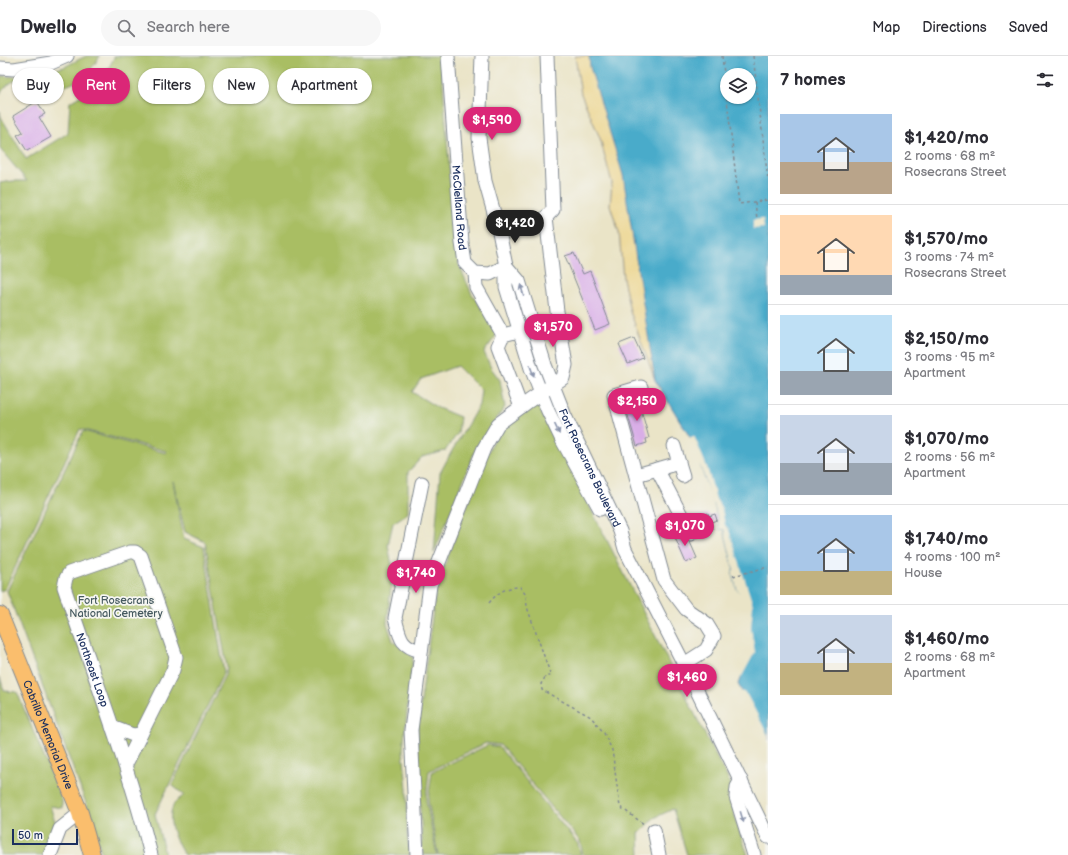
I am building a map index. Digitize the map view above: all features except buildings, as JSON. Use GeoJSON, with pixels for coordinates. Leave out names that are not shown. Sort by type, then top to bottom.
{"type":"FeatureCollection","features":[{"type":"Feature","properties":{"kind":"main road","name":"Cabrillo Memorial Drive"},"geometry":{"type":"LineString","coordinates":[[0,615],[80,813],[92,855]]}},
{"type":"Feature","properties":{"kind":"street"},"geometry":{"type":"LineString","coordinates":[[0,68],[14,69],[52,64],[67,56]]}},
{"type":"Feature","properties":{"kind":"street","name":"McClelland Road"},"geometry":{"type":"LineString","coordinates":[[448,56],[464,263],[475,273]]}},
{"type":"Feature","properties":{"kind":"street","name":"Fort Rosecrans Boulevard"},"geometry":{"type":"LineString","coordinates":[[482,56],[479,138],[485,182],[498,227],[506,266],[506,287],[519,331],[541,393],[562,440],[614,533],[626,549]]}},
{"type":"Feature","properties":{"kind":"street"},"geometry":{"type":"LineString","coordinates":[[417,855],[411,730],[430,585],[484,448],[498,424],[564,378],[566,365],[556,311],[546,217],[553,210],[547,56]]}},
{"type":"Feature","properties":{"kind":"street"},"geometry":{"type":"LineString","coordinates":[[503,335],[476,287],[475,273],[490,274],[506,266]]}},
{"type":"Feature","properties":{"kind":"street","name":"Fort Rosecrans Boulevard"},"geometry":{"type":"LineString","coordinates":[[506,266],[519,281],[545,365],[565,416],[620,531],[626,549],[684,664],[768,838]]}},
{"type":"Feature","properties":{"kind":"street"},"geometry":{"type":"LineString","coordinates":[[503,335],[519,331]]}},
{"type":"Feature","properties":{"kind":"street"},"geometry":{"type":"LineString","coordinates":[[503,335],[498,346],[521,407]]}},
{"type":"Feature","properties":{"kind":"street"},"geometry":{"type":"LineString","coordinates":[[641,387],[614,395],[664,580],[686,609],[706,623],[714,636],[706,650],[684,664]]}},
{"type":"Feature","properties":{"kind":"street"},"geometry":{"type":"LineString","coordinates":[[674,446],[683,476]]}},
{"type":"Feature","properties":{"kind":"street"},"geometry":{"type":"LineString","coordinates":[[636,475],[679,463]]}},
{"type":"Feature","properties":{"kind":"street"},"geometry":{"type":"LineString","coordinates":[[657,469],[690,534]]}},
{"type":"Feature","properties":{"kind":"street"},"geometry":{"type":"LineString","coordinates":[[422,483],[395,618],[400,638],[410,648],[422,651]]}},
{"type":"Feature","properties":{"kind":"street","name":"Northeast Loop"},"geometry":{"type":"LineString","coordinates":[[130,552],[135,552],[141,556],[176,657],[174,670],[125,766],[64,587],[66,578],[70,573],[130,552]]}},
{"type":"Feature","properties":{"kind":"street"},"geometry":{"type":"LineString","coordinates":[[112,727],[133,735],[142,732]]}},
{"type":"Feature","properties":{"kind":"street"},"geometry":{"type":"LineString","coordinates":[[125,766],[139,808],[151,855]]}},
{"type":"Feature","properties":{"kind":"street"},"geometry":{"type":"LineString","coordinates":[[740,780],[737,787],[736,797],[754,855]]}},
{"type":"Feature","properties":{"kind":"street"},"geometry":{"type":"LineString","coordinates":[[50,855],[60,829],[80,813]]}},
{"type":"Feature","properties":{"kind":"street"},"geometry":{"type":"LineString","coordinates":[[654,830],[659,855]]}},
{"type":"Feature","properties":{"kind":"path"},"geometry":{"type":"LineString","coordinates":[[722,56],[740,204],[768,200]]}},
{"type":"Feature","properties":{"kind":"path"},"geometry":{"type":"LineString","coordinates":[[753,56],[768,180]]}},
{"type":"Feature","properties":{"kind":"path"},"geometry":{"type":"LineString","coordinates":[[755,202],[757,219]]}},
{"type":"Feature","properties":{"kind":"path"},"geometry":{"type":"LineString","coordinates":[[733,576],[768,567]]}},
{"type":"Feature","properties":{"kind":"path"},"geometry":{"type":"LineString","coordinates":[[489,603],[496,594],[510,587],[520,587],[526,595],[527,607],[551,676],[546,676],[541,684],[542,690],[591,717],[604,733],[612,750],[620,807],[654,830]]}},
{"type":"Feature","properties":{"kind":"green space"},"geometry":{"type":"Polygon","coordinates":[[[86,56],[100,56],[91,68],[72,68],[72,83],[64,86],[64,68],[60,68],[86,56]]]}},
{"type":"Feature","properties":{"kind":"green space","name":"Fort Rosecrans National Cemetery"},"geometry":{"type":"Polygon","coordinates":[[[115,56],[441,56],[453,219],[459,265],[472,294],[492,324],[496,336],[484,352],[491,368],[500,380],[505,407],[477,446],[434,553],[440,473],[479,405],[481,390],[457,366],[421,379],[412,392],[438,408],[460,417],[458,433],[445,451],[422,457],[408,472],[408,513],[393,523],[388,545],[393,570],[387,623],[393,641],[413,657],[403,750],[407,789],[407,833],[410,855],[184,855],[173,832],[171,825],[171,812],[176,802],[184,795],[172,785],[227,668],[205,542],[185,532],[173,481],[184,539],[204,547],[224,672],[155,814],[165,855],[102,855],[90,814],[7,591],[83,431],[166,453],[166,451],[80,429],[5,589],[0,591],[0,183],[27,181],[0,149],[0,111],[1,117],[26,159],[68,133],[70,102],[72,101],[72,104],[130,104],[130,68],[109,68],[115,56]]]}},
{"type":"Feature","properties":{"kind":"green space"},"geometry":{"type":"Polygon","coordinates":[[[0,76],[12,77],[12,82],[2,91],[0,95],[0,76]]]}},
{"type":"Feature","properties":{"kind":"green space"},"geometry":{"type":"Polygon","coordinates":[[[533,406],[539,408],[733,788],[732,798],[736,822],[748,855],[687,855],[673,809],[654,818],[639,833],[640,855],[583,855],[580,841],[500,745],[486,743],[429,771],[426,800],[437,855],[423,855],[417,762],[418,723],[436,588],[483,463],[495,438],[506,426],[533,406]]]}},
{"type":"Feature","properties":{"kind":"green space"},"geometry":{"type":"Polygon","coordinates":[[[0,677],[4,691],[17,692],[62,800],[62,808],[50,806],[56,824],[43,855],[0,855],[0,677]]]}},
{"type":"Feature","properties":{"kind":"green space"},"geometry":{"type":"Polygon","coordinates":[[[488,745],[499,747],[578,844],[581,855],[438,855],[428,800],[432,772],[488,745]]]}},
{"type":"Feature","properties":{"kind":"sand"},"geometry":{"type":"Polygon","coordinates":[[[575,56],[619,56],[667,369],[655,380],[630,311],[623,278],[619,232],[610,205],[612,183],[600,138],[581,94],[575,56]]]}},
{"type":"Feature","properties":{"kind":"water"},"geometry":{"type":"Polygon","coordinates":[[[589,56],[768,56],[768,740],[738,684],[750,651],[746,600],[737,589],[724,529],[720,530],[715,508],[691,439],[655,380],[623,175],[590,67],[589,56]]]}},
{"type":"Feature","properties":{"kind":"pier"},"geometry":{"type":"Polygon","coordinates":[[[763,219],[764,228],[753,229],[753,220],[763,219]]]}},
{"type":"Feature","properties":{"kind":"pier"},"geometry":{"type":"Polygon","coordinates":[[[694,436],[707,467],[716,499],[722,509],[725,525],[729,530],[753,605],[751,628],[755,652],[741,678],[739,677],[748,650],[744,601],[737,589],[732,571],[734,570],[724,529],[720,530],[715,508],[710,498],[705,479],[689,438],[694,436]]]}},
{"type":"Feature","properties":{"kind":"pier"},"geometry":{"type":"Polygon","coordinates":[[[742,691],[747,695],[768,735],[768,742],[766,741],[741,694],[742,691]]]}}]}
